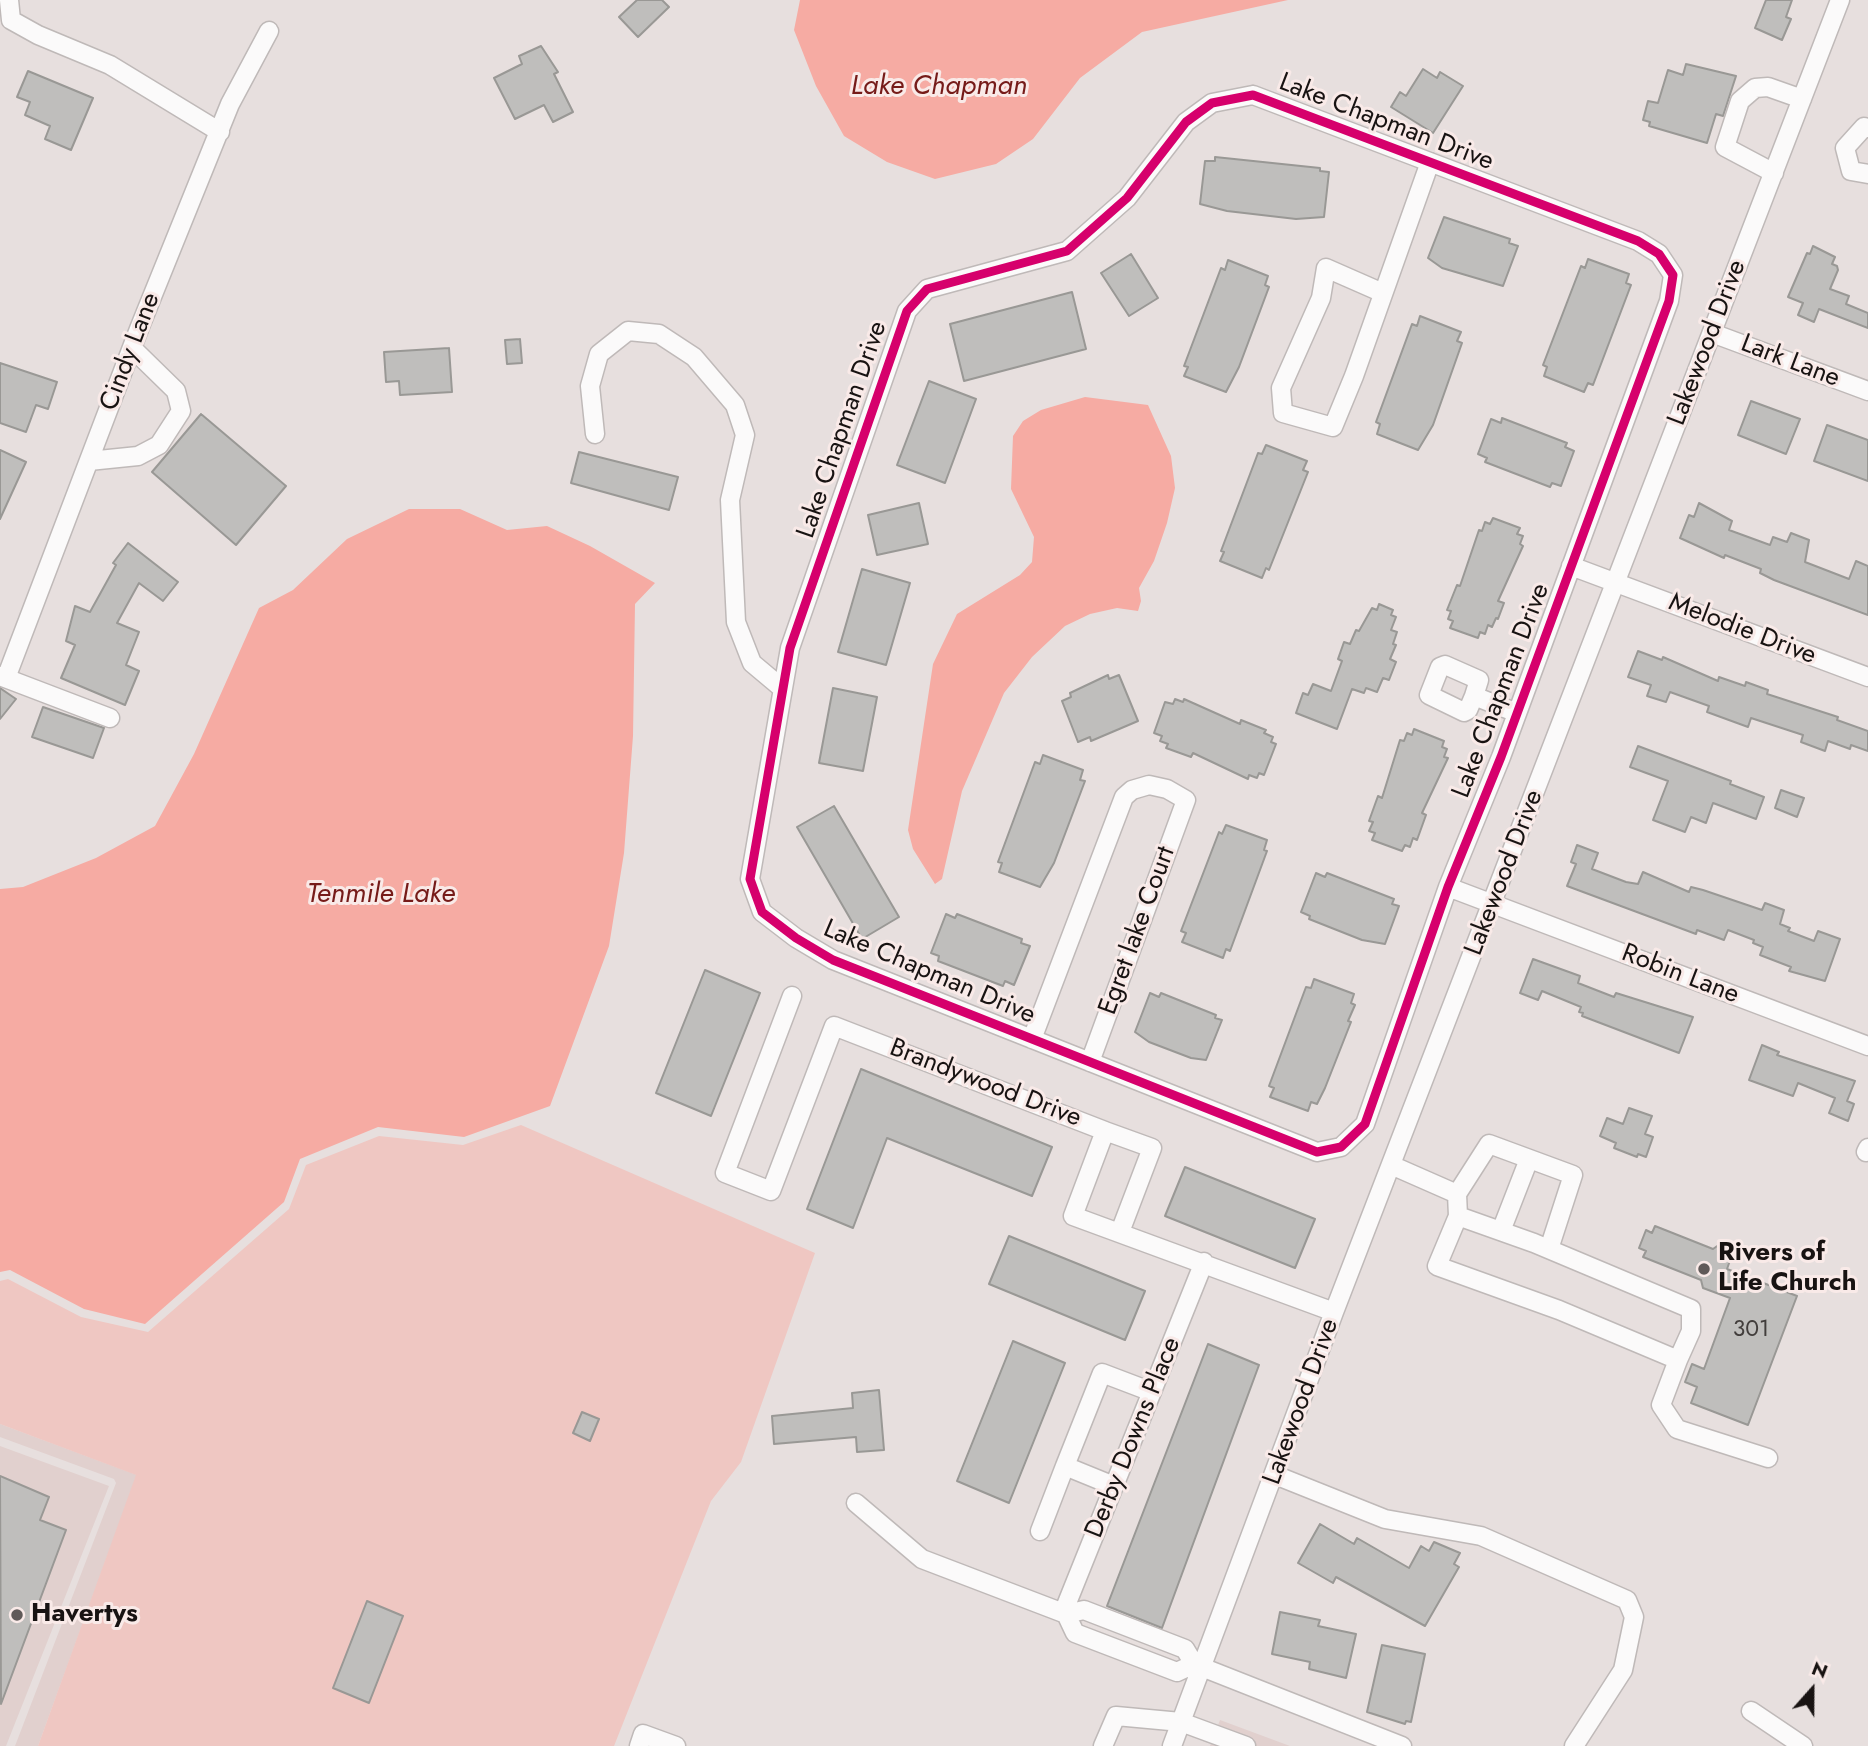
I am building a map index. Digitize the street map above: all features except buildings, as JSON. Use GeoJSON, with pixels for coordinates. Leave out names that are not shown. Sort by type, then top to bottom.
{"type":"FeatureCollection","features":[{"type":"Feature","properties":{"kind":"street"},"geometry":{"type":"LineString","coordinates":[[9,0],[11,20],[37,35],[110,65],[220,132]]}},
{"type":"Feature","properties":{"kind":"street","name":"Lakewood Drive"},"geometry":{"type":"LineString","coordinates":[[1172,1746],[1198,1666],[1275,1475],[1334,1312],[1840,0]]}},
{"type":"Feature","properties":{"kind":"street","name":"Cindy Lane"},"geometry":{"type":"LineString","coordinates":[[110,719],[3,677],[230,104],[269,31]]}},
{"type":"Feature","properties":{"kind":"street"},"geometry":{"type":"LineString","coordinates":[[1774,173],[1725,147],[1740,101],[1755,88],[1768,87],[1802,99]]}},
{"type":"Feature","properties":{"kind":"street","name":"Lake Chapman Drive"},"geometry":{"type":"LineString","coordinates":[[1253,95],[1638,241],[1659,254],[1673,275],[1669,301],[1571,566],[1517,713],[1448,887],[1365,1124],[1341,1147],[1317,1152],[833,960],[796,939],[762,912],[750,879],[794,636],[907,311],[927,289],[1067,251],[1128,198],[1186,122],[1212,103],[1253,95]]}},
{"type":"Feature","properties":{"kind":"street"},"geometry":{"type":"LineString","coordinates":[[1868,128],[1864,127],[1845,148],[1851,171],[1868,174]]}},
{"type":"Feature","properties":{"kind":"street"},"geometry":{"type":"LineString","coordinates":[[1383,293],[1326,268],[1321,298],[1281,388],[1283,413],[1333,427],[1354,376],[1430,162]]}},
{"type":"Feature","properties":{"kind":"street"},"geometry":{"type":"LineString","coordinates":[[594,434],[590,386],[599,354],[628,331],[659,334],[694,357],[735,405],[745,435],[730,500],[736,622],[752,663],[783,689]]}},
{"type":"Feature","properties":{"kind":"street","name":"Lark Lane"},"geometry":{"type":"LineString","coordinates":[[1712,333],[1868,391]]}},
{"type":"Feature","properties":{"kind":"street"},"geometry":{"type":"LineString","coordinates":[[89,461],[138,456],[159,445],[181,411],[176,391],[132,348]]}},
{"type":"Feature","properties":{"kind":"street","name":"Melodie Drive"},"geometry":{"type":"LineString","coordinates":[[1571,566],[1868,677]]}},
{"type":"Feature","properties":{"kind":"street"},"geometry":{"type":"LineString","coordinates":[[1474,696],[1517,713]]}},
{"type":"Feature","properties":{"kind":"street","name":"Egret lake Court"},"geometry":{"type":"LineString","coordinates":[[1032,1039],[1124,797],[1132,790],[1149,785],[1167,789],[1186,800],[1090,1062]]}},
{"type":"Feature","properties":{"kind":"street","name":"Robin Lane"},"geometry":{"type":"LineString","coordinates":[[1448,887],[1868,1046]]}},
{"type":"Feature","properties":{"kind":"street","name":"Brandywood Drive"},"geometry":{"type":"LineString","coordinates":[[792,996],[725,1173],[771,1191],[834,1026],[1105,1131],[1073,1216],[1334,1312]]}},
{"type":"Feature","properties":{"kind":"street"},"geometry":{"type":"LineString","coordinates":[[1105,1131],[1152,1148],[1120,1232]]}},
{"type":"Feature","properties":{"kind":"street"},"geometry":{"type":"LineString","coordinates":[[1549,1249],[1573,1175],[1489,1144],[1457,1194],[1458,1216],[1437,1266],[1559,1310],[1678,1360]]}},
{"type":"Feature","properties":{"kind":"street"},"geometry":{"type":"LineString","coordinates":[[1501,1231],[1529,1158]]}},
{"type":"Feature","properties":{"kind":"street"},"geometry":{"type":"LineString","coordinates":[[1391,1165],[1457,1194]]}},
{"type":"Feature","properties":{"kind":"street"},"geometry":{"type":"LineString","coordinates":[[1458,1216],[1549,1249],[1691,1309],[1691,1331],[1661,1405],[1677,1429],[1768,1458]]}},
{"type":"Feature","properties":{"kind":"street","name":"Derby Downs Place"},"geometry":{"type":"LineString","coordinates":[[1065,1614],[1204,1262]]}},
{"type":"Feature","properties":{"kind":"street"},"geometry":{"type":"LineString","coordinates":[[1040,1531],[1102,1373],[1152,1392]]}},
{"type":"Feature","properties":{"kind":"street"},"geometry":{"type":"LineString","coordinates":[[1065,1466],[1114,1486]]}},
{"type":"Feature","properties":{"kind":"street"},"geometry":{"type":"LineString","coordinates":[[1275,1475],[1385,1519],[1481,1536],[1628,1600],[1634,1617],[1623,1670],[1574,1746]]}},
{"type":"Feature","properties":{"kind":"street"},"geometry":{"type":"LineString","coordinates":[[856,1503],[922,1559],[1065,1614],[1084,1610],[1185,1649],[1198,1666],[1402,1746]]}},
{"type":"Feature","properties":{"kind":"street"},"geometry":{"type":"LineString","coordinates":[[1065,1614],[1075,1633],[1177,1672],[1198,1666]]}},
{"type":"Feature","properties":{"kind":"street"},"geometry":{"type":"LineString","coordinates":[[1752,1712],[1803,1746]]}},
{"type":"Feature","properties":{"kind":"street"},"geometry":{"type":"LineString","coordinates":[[1103,1746],[1116,1716],[1181,1722],[1246,1746]]}},
{"type":"Feature","properties":{"kind":"street"},"geometry":{"type":"LineString","coordinates":[[639,1746],[643,1734],[676,1746]]}},
{"type":"Feature","properties":{"kind":"shaded area"},"geometry":{"type":"Polygon","coordinates":[[[521,1125],[815,1253],[741,1462],[711,1501],[614,1746],[38,1746],[136,1475],[0,1424],[0,1281],[8,1279],[81,1317],[148,1332],[289,1209],[306,1165],[379,1136],[463,1145],[521,1125]]]}},
{"type":"Feature","properties":{"kind":"shaded area"},"geometry":{"type":"Polygon","coordinates":[[[0,1424],[137,1475],[38,1746],[15,1746],[116,1483],[114,1479],[0,1437],[0,1424]]]}},
{"type":"Feature","properties":{"kind":"shaded area"},"geometry":{"type":"Polygon","coordinates":[[[0,1446],[109,1486],[6,1746],[0,1746],[0,1446]]]}},
{"type":"Feature","properties":{"kind":"shaded area"},"geometry":{"type":"Polygon","coordinates":[[[1220,1720],[1290,1746],[1210,1746],[1220,1720]]]}},
{"type":"Feature","properties":{"kind":"water","name":"Lake Chapman"},"geometry":{"type":"Polygon","coordinates":[[[800,0],[1288,0],[1142,32],[1080,78],[1033,139],[996,164],[935,179],[887,162],[844,136],[816,86],[794,30],[800,0]]]}},
{"type":"Feature","properties":{"kind":"water"},"geometry":{"type":"Polygon","coordinates":[[[1085,397],[1148,405],[1171,456],[1175,488],[1167,523],[1154,561],[1139,588],[1141,601],[1138,611],[1117,608],[1090,614],[1065,626],[1032,657],[1004,693],[962,791],[942,879],[935,884],[913,849],[908,830],[933,664],[957,614],[1020,575],[1032,562],[1034,537],[1011,489],[1013,436],[1023,421],[1041,410],[1085,397]]]}},
{"type":"Feature","properties":{"kind":"water","name":"Tenmile Lake"},"geometry":{"type":"Polygon","coordinates":[[[409,509],[460,509],[507,530],[547,526],[590,546],[655,583],[635,604],[633,736],[624,853],[609,946],[550,1106],[464,1137],[378,1127],[300,1159],[284,1202],[145,1324],[84,1309],[10,1270],[0,1272],[0,889],[23,887],[96,858],[155,826],[194,754],[259,608],[293,590],[347,539],[409,509]]]}},
{"type":"Feature","properties":{"kind":"cycle path"},"geometry":{"type":"LineString","coordinates":[[1253,95],[1638,241],[1659,254],[1673,275],[1669,301],[1501,757],[1448,887],[1365,1124],[1341,1147],[1317,1152],[833,960],[796,938],[762,912],[750,879],[790,648],[907,311],[927,289],[1067,251],[1127,198],[1186,122],[1212,103],[1253,95]]}},
{"type":"Feature","properties":{"kind":"place","name":"Rivers of Life Church"},"geometry":{"type":"Point","coordinates":[1704,1269]}},
{"type":"Feature","properties":{"kind":"place","name":"Havertys"},"geometry":{"type":"Point","coordinates":[17,1615]}}]}
